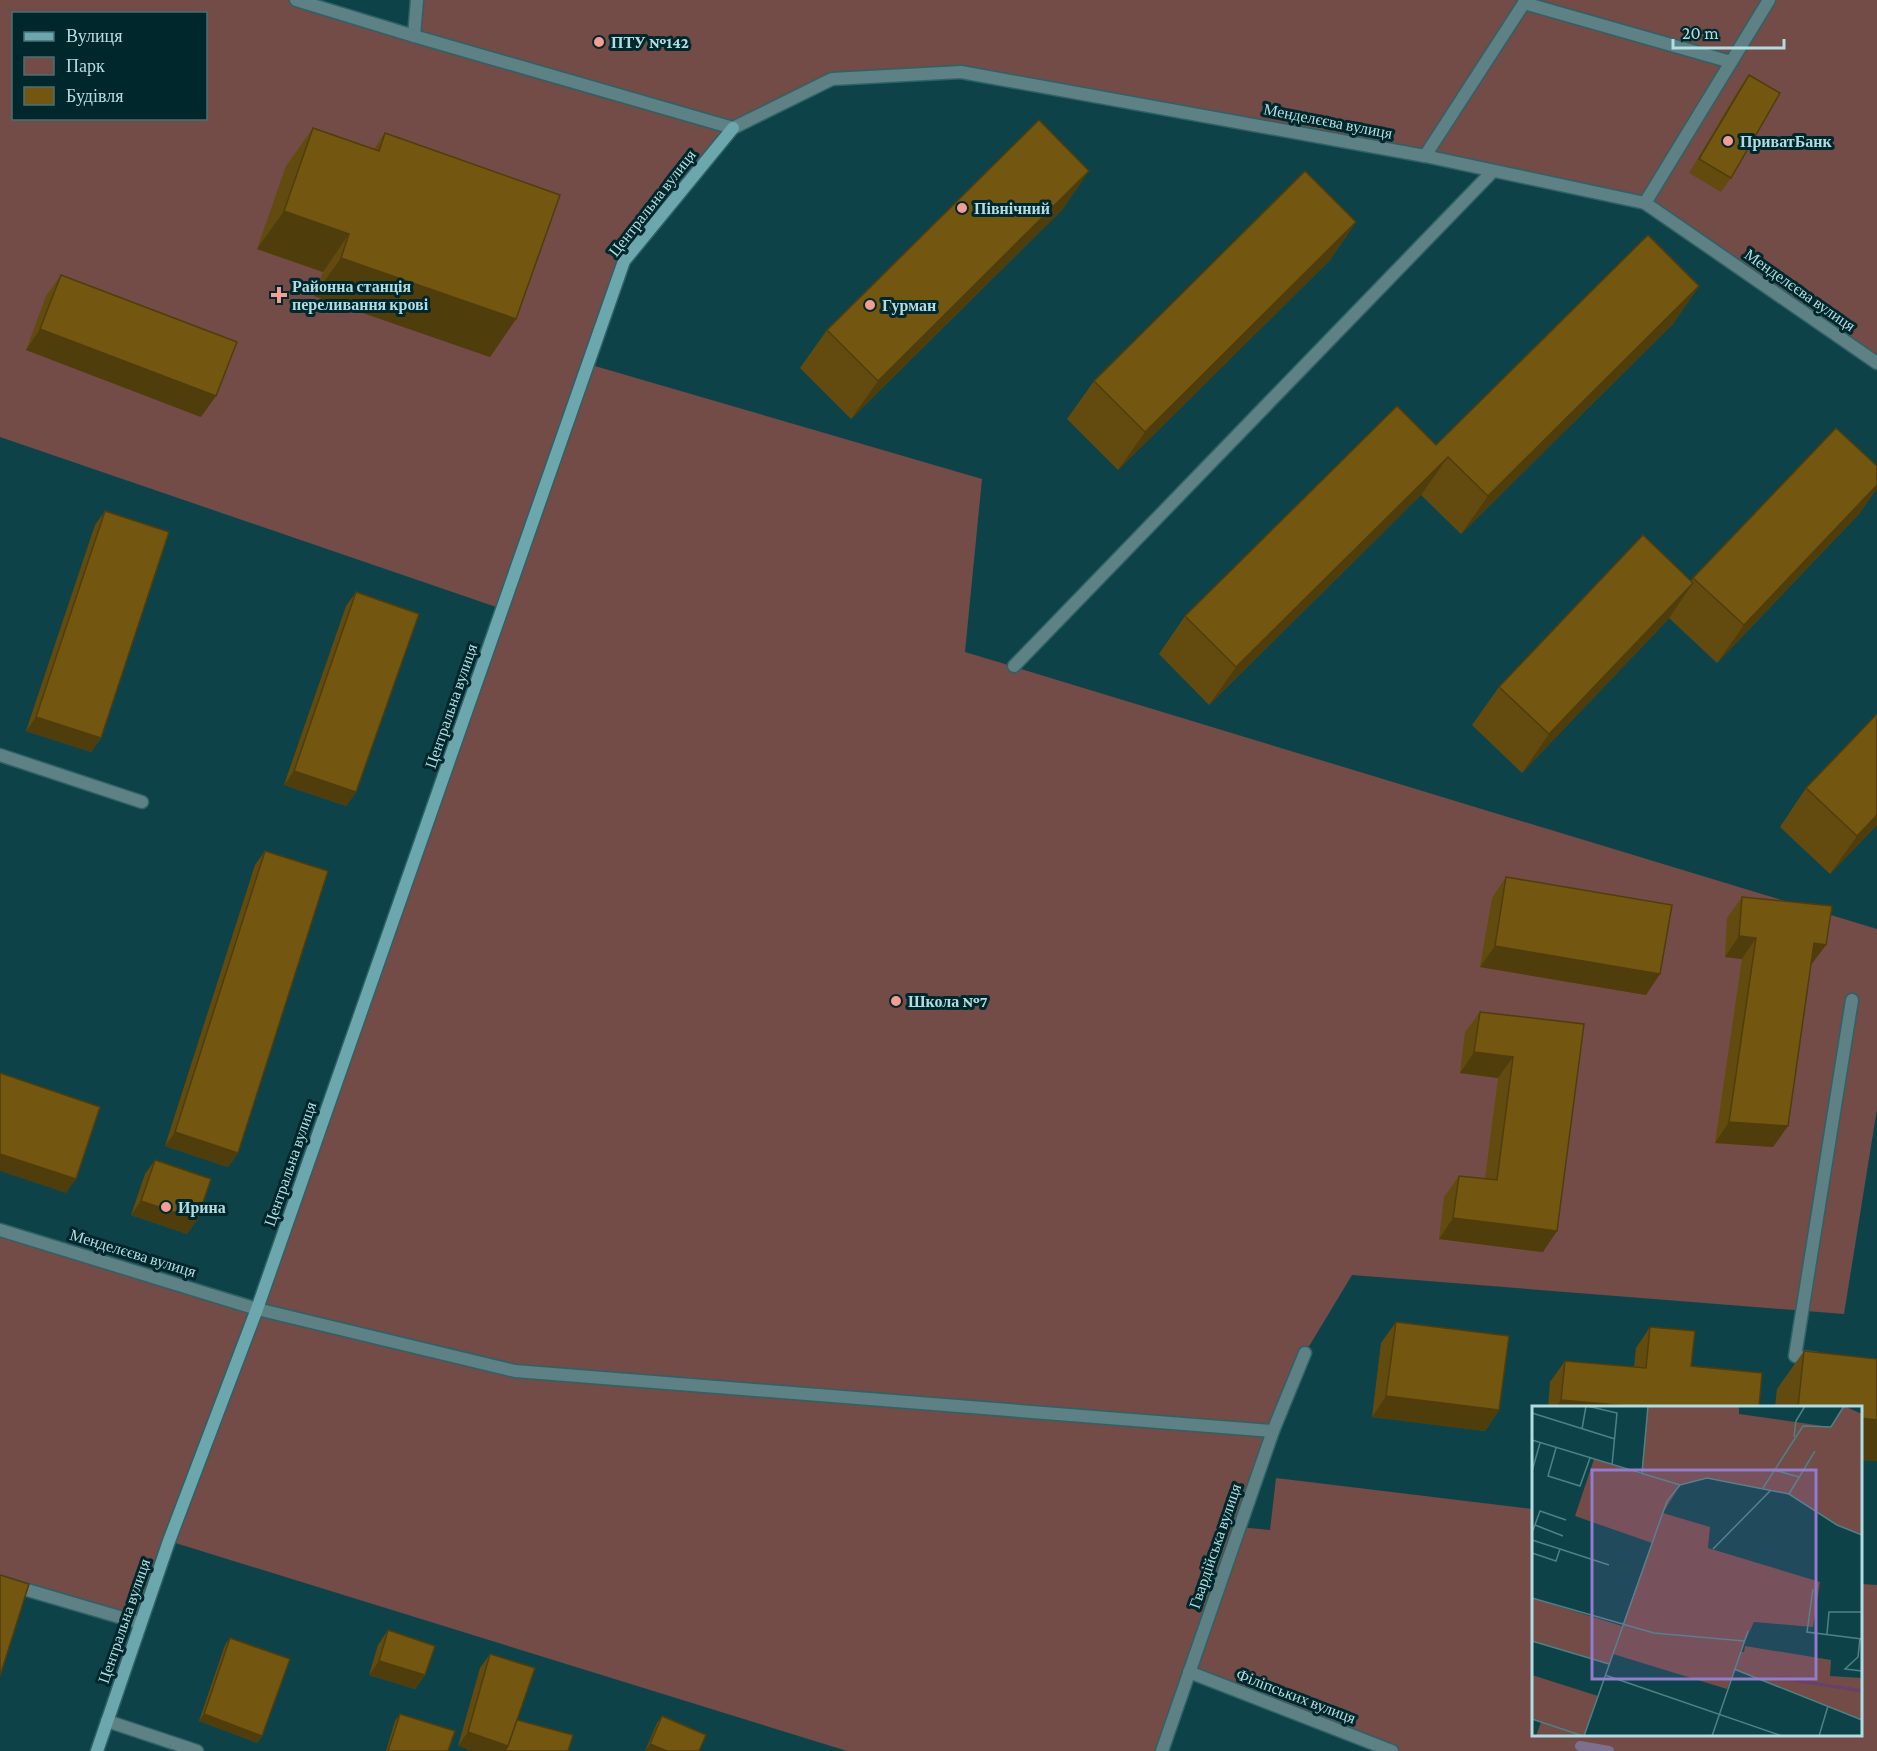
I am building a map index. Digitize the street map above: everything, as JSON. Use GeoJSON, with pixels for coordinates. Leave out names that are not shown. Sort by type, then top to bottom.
{"type":"FeatureCollection","features":[{"type":"Feature","properties":{"kind":"main road","name":"Центральна вулиця"},"geometry":{"type":"LineString","coordinates":[[97,1751],[140,1623],[257,1309],[624,261],[732,128]]}},
{"type":"Feature","properties":{"kind":"street"},"geometry":{"type":"LineString","coordinates":[[296,0],[732,128]]}},
{"type":"Feature","properties":{"kind":"street"},"geometry":{"type":"LineString","coordinates":[[414,36],[417,0]]}},
{"type":"Feature","properties":{"kind":"street"},"geometry":{"type":"LineString","coordinates":[[1645,203],[1769,0]]}},
{"type":"Feature","properties":{"kind":"street"},"geometry":{"type":"LineString","coordinates":[[1425,156],[1525,1],[1731,62]]}},
{"type":"Feature","properties":{"kind":"street","name":"Менделєєва вулиця"},"geometry":{"type":"LineString","coordinates":[[732,128],[832,79],[961,72],[1425,156],[1645,203],[1877,363]]}},
{"type":"Feature","properties":{"kind":"street"},"geometry":{"type":"LineString","coordinates":[[1014,666],[1493,171]]}},
{"type":"Feature","properties":{"kind":"street"},"geometry":{"type":"LineString","coordinates":[[0,755],[142,802]]}},
{"type":"Feature","properties":{"kind":"street"},"geometry":{"type":"LineString","coordinates":[[1830,1360],[1795,1356],[1852,1000]]}},
{"type":"Feature","properties":{"kind":"street","name":"Менделєєва вулиця"},"geometry":{"type":"LineString","coordinates":[[0,1230],[257,1309],[514,1371],[1273,1431]]}},
{"type":"Feature","properties":{"kind":"street","name":"Гвардійська вулиця"},"geometry":{"type":"LineString","coordinates":[[1162,1751],[1273,1431],[1305,1353]]}},
{"type":"Feature","properties":{"kind":"street"},"geometry":{"type":"LineString","coordinates":[[0,1582],[140,1623]]}},
{"type":"Feature","properties":{"kind":"street","name":"Філіпських вулиця"},"geometry":{"type":"LineString","coordinates":[[1189,1672],[1392,1751]]}},
{"type":"Feature","properties":{"kind":"street"},"geometry":{"type":"LineString","coordinates":[[107,1721],[197,1751]]}},
{"type":"Feature","properties":{"kind":"green space"},"geometry":{"type":"Polygon","coordinates":[[[0,0],[296,0],[414,36],[417,0],[1877,0],[1877,363],[1645,203],[961,72],[832,79],[733,128],[624,261],[588,364],[982,479],[965,652],[1877,929],[1877,1109],[1844,1314],[1352,1275],[1305,1353],[1239,1527],[1270,1530],[1276,1478],[1532,1509],[1532,1736],[1862,1736],[1862,1584],[1877,1585],[1877,1751],[1392,1751],[1189,1672],[1162,1751],[847,1751],[169,1541],[140,1623],[0,1582],[0,1230],[257,1308],[502,609],[0,437],[0,0]]]}},
{"type":"Feature","properties":{"kind":"building"},"geometry":{"type":"Polygon","coordinates":[[[1749,75],[1780,93],[1731,178],[1699,159],[1749,75]]]}},
{"type":"Feature","properties":{"kind":"building"},"geometry":{"type":"Polygon","coordinates":[[[1039,120],[1089,171],[878,381],[827,330],[1039,120]]]}},
{"type":"Feature","properties":{"kind":"building","name":"Районна станція переливання крові"},"geometry":{"type":"Polygon","coordinates":[[[313,128],[379,151],[385,133],[560,195],[516,319],[341,258],[349,234],[284,211],[313,128]]]}},
{"type":"Feature","properties":{"kind":"building"},"geometry":{"type":"Polygon","coordinates":[[[1305,171],[1356,222],[1145,432],[1094,381],[1305,171]]]}},
{"type":"Feature","properties":{"kind":"building"},"geometry":{"type":"Polygon","coordinates":[[[1648,235],[1699,286],[1488,496],[1448,457],[1236,667],[1185,616],[1397,406],[1436,445],[1648,235]]]}},
{"type":"Feature","properties":{"kind":"building"},"geometry":{"type":"Polygon","coordinates":[[[61,275],[237,342],[216,396],[40,329],[61,275]]]}},
{"type":"Feature","properties":{"kind":"building"},"geometry":{"type":"Polygon","coordinates":[[[1836,428],[1877,466],[1877,485],[1744,625],[1693,578],[1836,428]]]}},
{"type":"Feature","properties":{"kind":"building"},"geometry":{"type":"Polygon","coordinates":[[[105,511],[169,532],[101,738],[36,717],[105,511]]]}},
{"type":"Feature","properties":{"kind":"building"},"geometry":{"type":"Polygon","coordinates":[[[1643,535],[1693,583],[1549,734],[1499,687],[1643,535]]]}},
{"type":"Feature","properties":{"kind":"building"},"geometry":{"type":"Polygon","coordinates":[[[356,592],[419,614],[356,792],[294,771],[356,592]]]}},
{"type":"Feature","properties":{"kind":"building"},"geometry":{"type":"Polygon","coordinates":[[[1877,714],[1877,815],[1857,836],[1806,788],[1877,714]]]}},
{"type":"Feature","properties":{"kind":"building"},"geometry":{"type":"Polygon","coordinates":[[[265,851],[328,871],[238,1153],[175,1132],[265,851]]]}},
{"type":"Feature","properties":{"kind":"building"},"geometry":{"type":"Polygon","coordinates":[[[1506,877],[1672,905],[1660,974],[1495,946],[1506,877]]]}},
{"type":"Feature","properties":{"kind":"building"},"geometry":{"type":"Polygon","coordinates":[[[1742,897],[1832,906],[1826,945],[1814,943],[1788,1126],[1729,1122],[1756,938],[1739,936],[1742,897]]]}},
{"type":"Feature","properties":{"kind":"building"},"geometry":{"type":"Polygon","coordinates":[[[1480,1012],[1584,1024],[1557,1231],[1453,1218],[1459,1176],[1497,1180],[1513,1057],[1474,1052],[1480,1012]]]}},
{"type":"Feature","properties":{"kind":"building"},"geometry":{"type":"Polygon","coordinates":[[[0,1073],[100,1107],[76,1179],[0,1154],[0,1073]]]}},
{"type":"Feature","properties":{"kind":"building"},"geometry":{"type":"Polygon","coordinates":[[[155,1160],[211,1179],[197,1220],[141,1201],[155,1160]]]}},
{"type":"Feature","properties":{"kind":"building"},"geometry":{"type":"Polygon","coordinates":[[[1396,1322],[1509,1336],[1499,1410],[1386,1396],[1396,1322]]]}},
{"type":"Feature","properties":{"kind":"building"},"geometry":{"type":"Polygon","coordinates":[[[1650,1327],[1695,1331],[1691,1366],[1762,1373],[1759,1406],[1628,1406],[1561,1400],[1565,1361],[1646,1368],[1650,1327]]]}},
{"type":"Feature","properties":{"kind":"building"},"geometry":{"type":"Polygon","coordinates":[[[1804,1351],[1877,1359],[1877,1420],[1862,1418],[1862,1406],[1798,1406],[1804,1351]]]}},
{"type":"Feature","properties":{"kind":"building"},"geometry":{"type":"Polygon","coordinates":[[[0,1575],[29,1584],[0,1676],[0,1575]]]}},
{"type":"Feature","properties":{"kind":"building"},"geometry":{"type":"Polygon","coordinates":[[[388,1630],[435,1646],[425,1675],[379,1661],[388,1630]]]}},
{"type":"Feature","properties":{"kind":"building"},"geometry":{"type":"Polygon","coordinates":[[[230,1638],[290,1659],[262,1736],[204,1714],[230,1638]]]}},
{"type":"Feature","properties":{"kind":"building"},"geometry":{"type":"Polygon","coordinates":[[[490,1654],[535,1668],[508,1746],[468,1732],[490,1654]]]}},
{"type":"Feature","properties":{"kind":"building"},"geometry":{"type":"Polygon","coordinates":[[[400,1714],[455,1731],[448,1751],[388,1751],[400,1714]]]}},
{"type":"Feature","properties":{"kind":"building"},"geometry":{"type":"Polygon","coordinates":[[[662,1716],[706,1735],[699,1751],[667,1751],[650,1744],[662,1716]]]}},
{"type":"Feature","properties":{"kind":"building"},"geometry":{"type":"Polygon","coordinates":[[[517,1720],[573,1735],[568,1751],[505,1751],[517,1720]]]}},
{"type":"Feature","properties":{"kind":"waterway"},"geometry":{"type":"LineString","coordinates":[[1580,1746],[1609,1751]]}},
{"type":"Feature","properties":{"kind":"place","name":"ПТУ №142"},"geometry":{"type":"Point","coordinates":[599,42]}},
{"type":"Feature","properties":{"kind":"place","name":"ПриватБанк"},"geometry":{"type":"Point","coordinates":[1728,141]}},
{"type":"Feature","properties":{"kind":"place","name":"Північний"},"geometry":{"type":"Point","coordinates":[962,208]}},
{"type":"Feature","properties":{"kind":"place","name":"Районна станція переливання крові"},"geometry":{"type":"Point","coordinates":[279,295]}},
{"type":"Feature","properties":{"kind":"place","name":"Гурман"},"geometry":{"type":"Point","coordinates":[870,305]}},
{"type":"Feature","properties":{"kind":"place","name":"Школа №7"},"geometry":{"type":"Point","coordinates":[896,1001]}},
{"type":"Feature","properties":{"kind":"place","name":"Ирина"},"geometry":{"type":"Point","coordinates":[166,1207]}}]}
